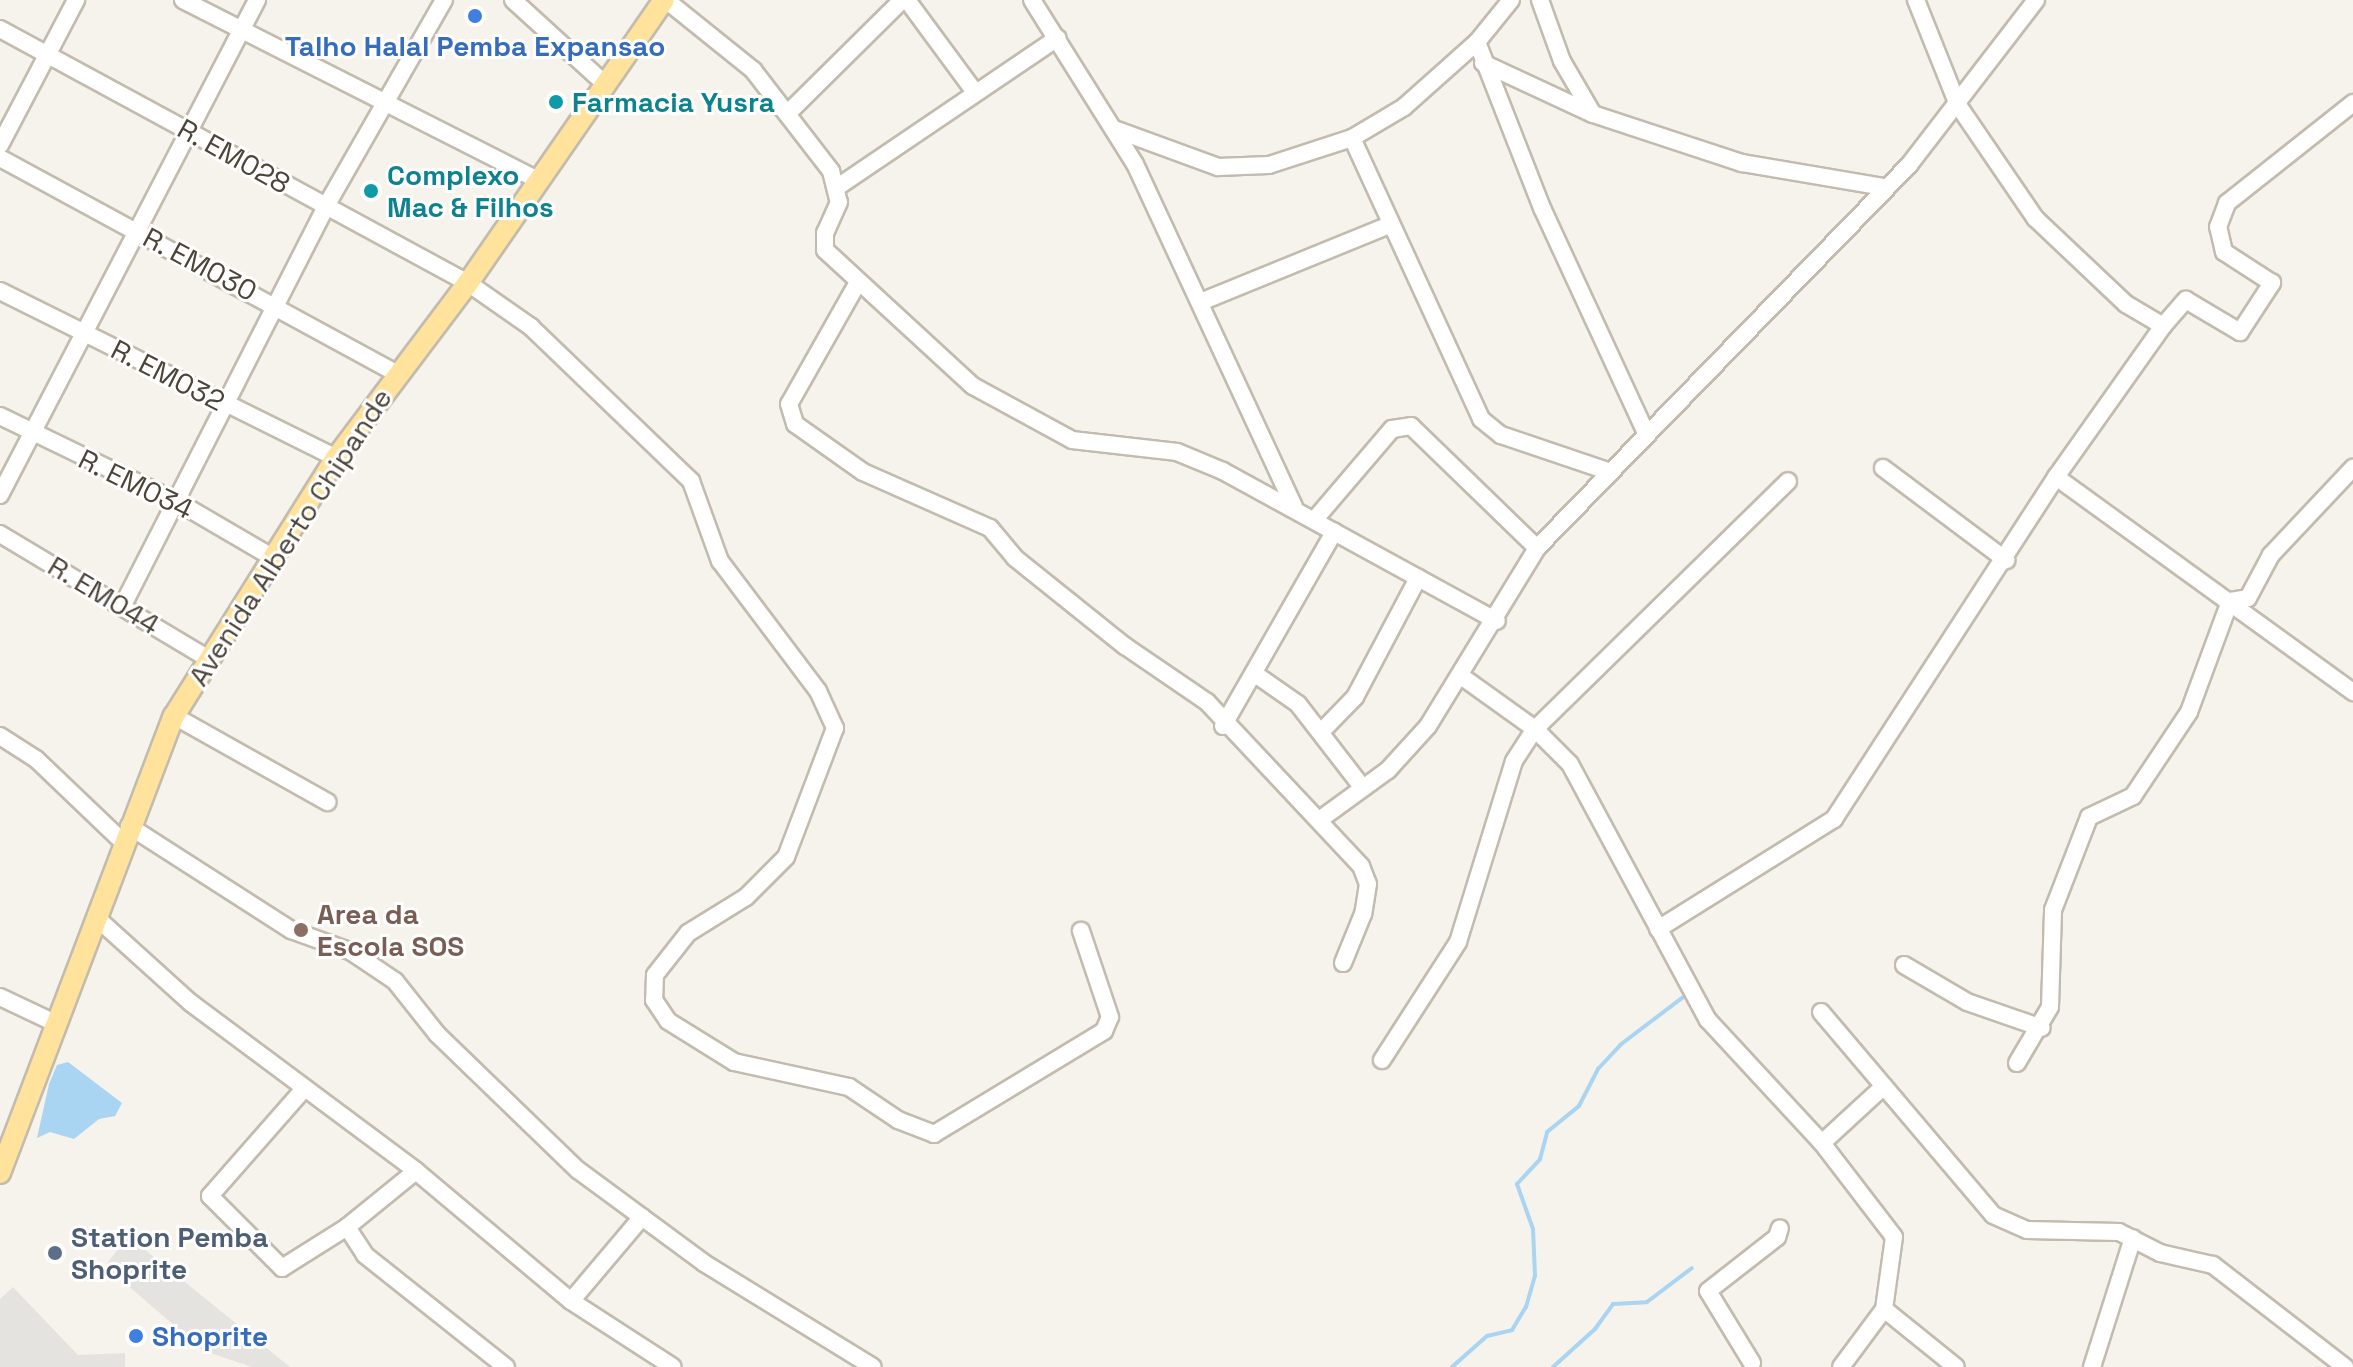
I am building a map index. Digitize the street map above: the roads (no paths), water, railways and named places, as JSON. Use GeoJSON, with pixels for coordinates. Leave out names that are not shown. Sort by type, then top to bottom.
{"type":"FeatureCollection","features":[{"type":"Feature","properties":{"kind":"main road","name":"Avenida Alberto Chipande"},"geometry":{"type":"LineString","coordinates":[[0,1173],[21,1131],[53,1022],[99,920],[126,834],[174,716],[270,556],[336,458],[468,283],[665,0]]}},
{"type":"Feature","properties":{"kind":"street"},"geometry":{"type":"LineString","coordinates":[[0,145],[45,53],[76,0]]}},
{"type":"Feature","properties":{"kind":"street"},"geometry":{"type":"LineString","coordinates":[[183,0],[387,99],[538,180]]}},
{"type":"Feature","properties":{"kind":"street"},"geometry":{"type":"LineString","coordinates":[[0,495],[257,0]]}},
{"type":"Feature","properties":{"kind":"street"},"geometry":{"type":"LineString","coordinates":[[124,603],[326,206],[444,0]]}},
{"type":"Feature","properties":{"kind":"street"},"geometry":{"type":"LineString","coordinates":[[513,0],[606,85]]}},
{"type":"Feature","properties":{"kind":"street"},"geometry":{"type":"LineString","coordinates":[[665,0],[728,44],[787,114],[839,186]]}},
{"type":"Feature","properties":{"kind":"street"},"geometry":{"type":"LineString","coordinates":[[787,114],[904,0],[974,91]]}},
{"type":"Feature","properties":{"kind":"street"},"geometry":{"type":"LineString","coordinates":[[1032,0],[1117,130],[1203,301],[1239,396],[1294,507]]}},
{"type":"Feature","properties":{"kind":"street"},"geometry":{"type":"LineString","coordinates":[[1117,130],[1218,167],[1269,165],[1352,138],[1404,107],[1477,42],[1511,0]]}},
{"type":"Feature","properties":{"kind":"street"},"geometry":{"type":"LineString","coordinates":[[1540,0],[1562,61],[1593,114]]}},
{"type":"Feature","properties":{"kind":"street"},"geometry":{"type":"LineString","coordinates":[[1916,0],[1958,105],[2065,252],[2163,326]]}},
{"type":"Feature","properties":{"kind":"street"},"geometry":{"type":"LineString","coordinates":[[1322,818],[1363,788],[1428,726],[1497,621],[1537,548],[1645,431],[1884,187],[1958,105],[2036,0]]}},
{"type":"Feature","properties":{"kind":"street","name":"R. EM028"},"geometry":{"type":"LineString","coordinates":[[0,29],[468,283],[531,327],[677,464],[691,481],[720,561],[830,709],[835,728],[786,857],[746,897],[688,933],[655,975],[654,1000],[668,1021],[734,1062],[849,1087],[898,1120],[934,1134],[1104,1031],[1110,1017],[1081,931]]}},
{"type":"Feature","properties":{"kind":"street"},"geometry":{"type":"LineString","coordinates":[[1058,38],[974,91],[839,186],[825,250],[857,284],[973,386],[1028,419],[1072,440],[1177,452],[1316,518],[1334,532],[1497,621]]}},
{"type":"Feature","properties":{"kind":"street"},"geometry":{"type":"LineString","coordinates":[[1477,42],[1483,63],[1645,431]]}},
{"type":"Feature","properties":{"kind":"street"},"geometry":{"type":"LineString","coordinates":[[1483,63],[1593,114],[1742,163],[1884,187]]}},
{"type":"Feature","properties":{"kind":"street"},"geometry":{"type":"LineString","coordinates":[[1658,929],[1834,819],[2006,560],[2056,477],[2163,326],[2186,300],[2240,332],[2272,283],[2224,252],[2218,227],[2227,203],[2353,103]]}},
{"type":"Feature","properties":{"kind":"street"},"geometry":{"type":"LineString","coordinates":[[1352,138],[1387,226],[1481,419],[1501,435],[1610,472]]}},
{"type":"Feature","properties":{"kind":"street","name":"R. EM030"},"geometry":{"type":"LineString","coordinates":[[0,158],[275,303],[397,374]]}},
{"type":"Feature","properties":{"kind":"street"},"geometry":{"type":"LineString","coordinates":[[1203,301],[1387,226]]}},
{"type":"Feature","properties":{"kind":"street"},"geometry":{"type":"LineString","coordinates":[[857,284],[789,404],[795,424],[863,472],[990,528],[1015,558],[1125,646],[1207,702],[1223,726],[1322,818],[1368,884],[1343,963]]}},
{"type":"Feature","properties":{"kind":"street","name":"R. EM032"},"geometry":{"type":"LineString","coordinates":[[0,291],[336,458]]}},
{"type":"Feature","properties":{"kind":"street","name":"R. EM034"},"geometry":{"type":"LineString","coordinates":[[0,416],[176,501],[270,556]]}},
{"type":"Feature","properties":{"kind":"street"},"geometry":{"type":"LineString","coordinates":[[1316,518],[1392,429],[1411,426],[1537,548]]}},
{"type":"Feature","properties":{"kind":"street"},"geometry":{"type":"LineString","coordinates":[[1883,468],[2006,560]]}},
{"type":"Feature","properties":{"kind":"street"},"geometry":{"type":"LineString","coordinates":[[2230,601],[2248,598],[2271,555],[2353,468]]}},
{"type":"Feature","properties":{"kind":"street"},"geometry":{"type":"LineString","coordinates":[[2056,477],[2353,692]]}},
{"type":"Feature","properties":{"kind":"street"},"geometry":{"type":"LineString","coordinates":[[1382,1060],[1458,942],[1514,761],[1535,729],[1788,481]]}},
{"type":"Feature","properties":{"kind":"street"},"geometry":{"type":"LineString","coordinates":[[1223,726],[1334,532]]}},
{"type":"Feature","properties":{"kind":"street","name":"R. EM044"},"geometry":{"type":"LineString","coordinates":[[0,534],[124,603],[207,658]]}},
{"type":"Feature","properties":{"kind":"street"},"geometry":{"type":"LineString","coordinates":[[1321,732],[1355,697],[1418,578]]}},
{"type":"Feature","properties":{"kind":"street"},"geometry":{"type":"LineString","coordinates":[[2017,1063],[2042,1028],[2050,1007],[2053,910],[2075,847],[2095,812],[2133,796],[2180,725],[2230,601]]}},
{"type":"Feature","properties":{"kind":"street"},"geometry":{"type":"LineString","coordinates":[[1255,674],[1298,704],[1363,788]]}},
{"type":"Feature","properties":{"kind":"street"},"geometry":{"type":"LineString","coordinates":[[1461,676],[1535,729],[1570,764],[1708,1020],[1822,1143],[1894,1237],[1884,1309],[1841,1367]]}},
{"type":"Feature","properties":{"kind":"street"},"geometry":{"type":"LineString","coordinates":[[174,716],[327,802]]}},
{"type":"Feature","properties":{"kind":"street"},"geometry":{"type":"LineString","coordinates":[[0,736],[36,759],[126,834],[291,930],[352,952],[395,981],[437,1034],[534,1130],[704,1263],[873,1367]]}},
{"type":"Feature","properties":{"kind":"street"},"geometry":{"type":"LineString","coordinates":[[99,920],[303,1090],[416,1171],[571,1301],[673,1367]]}},
{"type":"Feature","properties":{"kind":"street"},"geometry":{"type":"LineString","coordinates":[[1904,965],[1967,1002],[2042,1028]]}},
{"type":"Feature","properties":{"kind":"street"},"geometry":{"type":"LineString","coordinates":[[0,997],[53,1022]]}},
{"type":"Feature","properties":{"kind":"street"},"geometry":{"type":"LineString","coordinates":[[1821,1012],[1984,1207],[2007,1224],[2027,1230],[2089,1228],[2133,1238],[2160,1253],[2213,1265],[2345,1367]]}},
{"type":"Feature","properties":{"kind":"street"},"geometry":{"type":"LineString","coordinates":[[1822,1143],[1884,1086]]}},
{"type":"Feature","properties":{"kind":"street"},"geometry":{"type":"LineString","coordinates":[[303,1090],[210,1196],[282,1268],[347,1227],[416,1171]]}},
{"type":"Feature","properties":{"kind":"street"},"geometry":{"type":"LineString","coordinates":[[571,1301],[642,1217]]}},
{"type":"Feature","properties":{"kind":"street"},"geometry":{"type":"LineString","coordinates":[[347,1227],[365,1255],[506,1367]]}},
{"type":"Feature","properties":{"kind":"street"},"geometry":{"type":"LineString","coordinates":[[1751,1366],[1708,1291],[1777,1237],[1780,1228]]}},
{"type":"Feature","properties":{"kind":"street"},"geometry":{"type":"LineString","coordinates":[[2092,1367],[2133,1238]]}},
{"type":"Feature","properties":{"kind":"street"},"geometry":{"type":"LineString","coordinates":[[1884,1309],[1956,1367]]}},
{"type":"Feature","properties":{"kind":"water"},"geometry":{"type":"Polygon","coordinates":[[[68,1062],[122,1103],[115,1116],[99,1119],[74,1139],[50,1132],[37,1138],[49,1084],[57,1065],[68,1062]]]}},
{"type":"Feature","properties":{"kind":"waterway"},"geometry":{"type":"LineString","coordinates":[[1452,1367],[1487,1336],[1512,1330],[1526,1307],[1535,1276],[1533,1229],[1517,1184],[1540,1159],[1547,1132],[1579,1106],[1598,1069],[1620,1045],[1682,998]]}},
{"type":"Feature","properties":{"kind":"waterway"},"geometry":{"type":"LineString","coordinates":[[1553,1367],[1595,1329],[1613,1304],[1647,1302],[1692,1268]]}},
{"type":"Feature","properties":{"kind":"place","name":"Talho Halal Pemba Expansao"},"geometry":{"type":"Point","coordinates":[475,16]}},
{"type":"Feature","properties":{"kind":"place","name":"Farmacia Yusra"},"geometry":{"type":"Point","coordinates":[556,102]}},
{"type":"Feature","properties":{"kind":"place","name":"Complexo Mac & Filhos"},"geometry":{"type":"Point","coordinates":[371,191]}},
{"type":"Feature","properties":{"kind":"place","name":"Area da Escola SOS"},"geometry":{"type":"Point","coordinates":[301,930]}},
{"type":"Feature","properties":{"kind":"place","name":"Station Pemba Shoprite"},"geometry":{"type":"Point","coordinates":[55,1253]}},
{"type":"Feature","properties":{"kind":"place","name":"Shoprite"},"geometry":{"type":"Point","coordinates":[136,1336]}}]}
